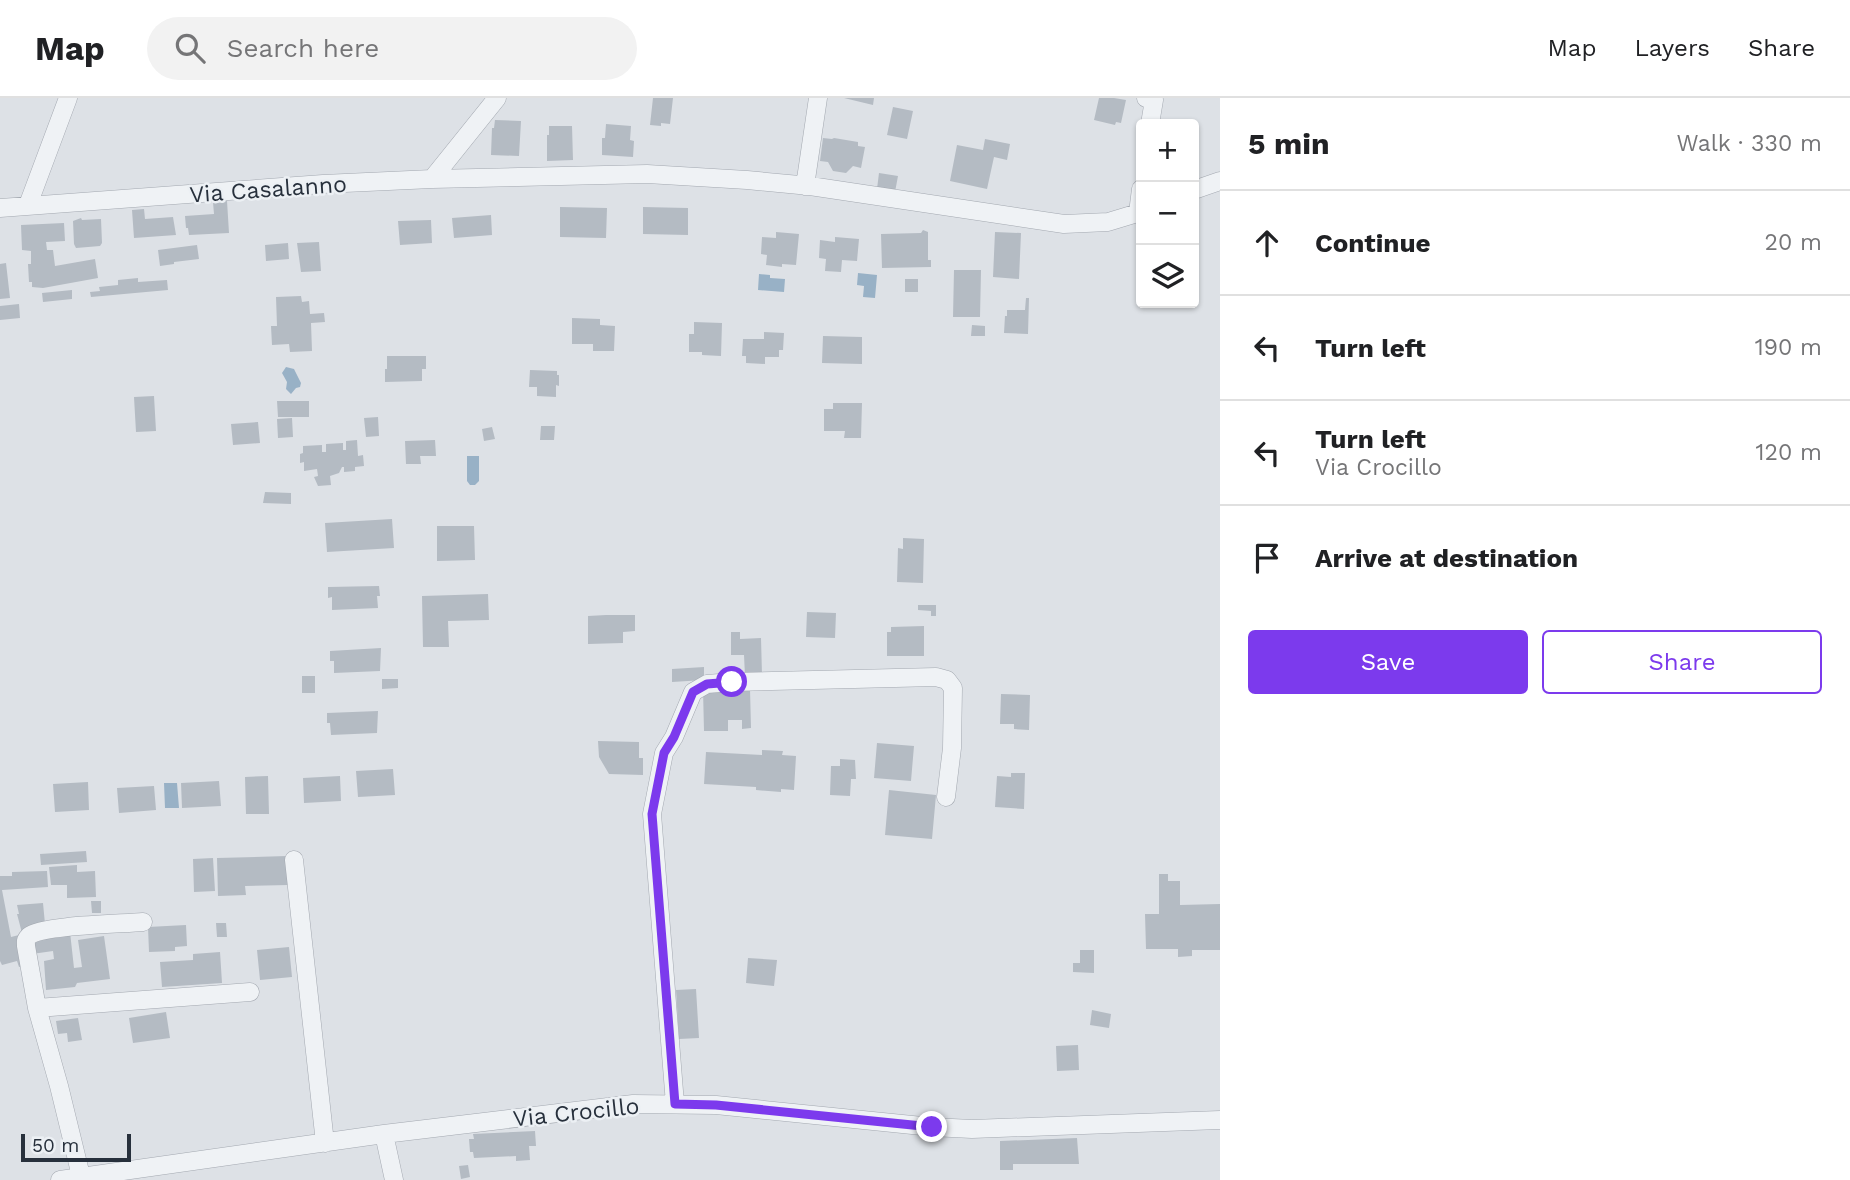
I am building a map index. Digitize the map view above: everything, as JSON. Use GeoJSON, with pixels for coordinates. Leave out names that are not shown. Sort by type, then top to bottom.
{"type":"FeatureCollection","features":[{"type":"Feature","properties":{"kind":"street"},"geometry":{"type":"LineString","coordinates":[[28,205],[68,98]]}},
{"type":"Feature","properties":{"kind":"street"},"geometry":{"type":"LineString","coordinates":[[432,179],[497,98]]}},
{"type":"Feature","properties":{"kind":"street"},"geometry":{"type":"LineString","coordinates":[[805,186],[818,98]]}},
{"type":"Feature","properties":{"kind":"street"},"geometry":{"type":"LineString","coordinates":[[1146,98],[1154,100],[1151,119]]}},
{"type":"Feature","properties":{"kind":"street","name":"Via Casalanno"},"geometry":{"type":"LineString","coordinates":[[0,208],[310,185],[647,174],[805,186],[1064,224],[1108,222],[1136,214]]}},
{"type":"Feature","properties":{"kind":"street"},"geometry":{"type":"LineString","coordinates":[[1199,188],[1220,181]]}},
{"type":"Feature","properties":{"kind":"street"},"geometry":{"type":"LineString","coordinates":[[675,1104],[652,814],[664,753],[674,737],[693,692],[707,684],[732,682],[936,677],[947,680],[953,688],[952,748],[946,796]]}},
{"type":"Feature","properties":{"kind":"street"},"geometry":{"type":"LineString","coordinates":[[294,860],[325,1143]]}},
{"type":"Feature","properties":{"kind":"street"},"geometry":{"type":"LineString","coordinates":[[70,1179],[59,1086],[37,1008],[26,939],[48,929],[143,922]]}},
{"type":"Feature","properties":{"kind":"street"},"geometry":{"type":"LineString","coordinates":[[37,1008],[250,992]]}},
{"type":"Feature","properties":{"kind":"street","name":"Via Crocillo"},"geometry":{"type":"LineString","coordinates":[[70,1179],[384,1134],[633,1104],[716,1105],[972,1129],[1220,1120]]}},
{"type":"Feature","properties":{"kind":"street"},"geometry":{"type":"LineString","coordinates":[[384,1134],[394,1180]]}},
{"type":"Feature","properties":{"kind":"water"},"geometry":{"type":"Polygon","coordinates":[[[858,273],[877,275],[875,298],[863,297],[864,286],[857,285],[858,273]]]}},
{"type":"Feature","properties":{"kind":"water"},"geometry":{"type":"Polygon","coordinates":[[[759,274],[785,279],[784,292],[758,290],[759,274]]]}},
{"type":"Feature","properties":{"kind":"water"},"geometry":{"type":"Polygon","coordinates":[[[286,367],[294,369],[301,383],[291,394],[286,389],[287,382],[282,373],[286,367]]]}},
{"type":"Feature","properties":{"kind":"water"},"geometry":{"type":"Polygon","coordinates":[[[467,456],[479,456],[479,481],[475,485],[470,485],[467,481],[467,456]]]}},
{"type":"Feature","properties":{"kind":"water"},"geometry":{"type":"Polygon","coordinates":[[[164,783],[177,783],[179,808],[165,808],[164,783]]]}},
{"type":"Feature","properties":{"kind":"building"},"geometry":{"type":"Polygon","coordinates":[[[653,98],[673,98],[670,124],[650,125],[653,98]]]}},
{"type":"Feature","properties":{"kind":"building"},"geometry":{"type":"Polygon","coordinates":[[[844,98],[874,98],[873,105],[844,98]]]}},
{"type":"Feature","properties":{"kind":"building"},"geometry":{"type":"Polygon","coordinates":[[[1099,98],[1126,100],[1121,123],[1116,122],[1115,125],[1094,120],[1099,98]]]}},
{"type":"Feature","properties":{"kind":"building"},"geometry":{"type":"Polygon","coordinates":[[[893,107],[913,111],[907,139],[887,135],[893,107]]]}},
{"type":"Feature","properties":{"kind":"building"},"geometry":{"type":"Polygon","coordinates":[[[495,120],[521,121],[519,156],[491,155],[495,120]]]}},
{"type":"Feature","properties":{"kind":"building"},"geometry":{"type":"Polygon","coordinates":[[[606,124],[631,126],[633,157],[602,155],[602,138],[605,138],[606,124]]]}},
{"type":"Feature","properties":{"kind":"building"},"geometry":{"type":"Polygon","coordinates":[[[549,126],[572,126],[573,160],[547,161],[549,126]]]}},
{"type":"Feature","properties":{"kind":"building"},"geometry":{"type":"Polygon","coordinates":[[[823,138],[858,142],[858,146],[865,147],[861,168],[853,166],[846,173],[833,171],[828,162],[820,161],[823,138]]]}},
{"type":"Feature","properties":{"kind":"building"},"geometry":{"type":"Polygon","coordinates":[[[985,139],[1010,144],[1007,160],[994,157],[987,189],[950,181],[957,145],[983,150],[985,139]]]}},
{"type":"Feature","properties":{"kind":"building"},"geometry":{"type":"Polygon","coordinates":[[[879,173],[898,176],[895,192],[877,189],[879,173]]]}},
{"type":"Feature","properties":{"kind":"building"},"geometry":{"type":"Polygon","coordinates":[[[227,201],[229,233],[189,235],[185,216],[214,214],[213,202],[227,201]]]}},
{"type":"Feature","properties":{"kind":"building"},"geometry":{"type":"Polygon","coordinates":[[[560,207],[607,208],[606,238],[560,237],[560,207]]]}},
{"type":"Feature","properties":{"kind":"building"},"geometry":{"type":"Polygon","coordinates":[[[643,207],[688,208],[688,235],[643,234],[643,207]]]}},
{"type":"Feature","properties":{"kind":"building"},"geometry":{"type":"Polygon","coordinates":[[[144,209],[145,219],[173,217],[176,235],[134,238],[132,210],[144,209]]]}},
{"type":"Feature","properties":{"kind":"building"},"geometry":{"type":"Polygon","coordinates":[[[491,215],[492,235],[454,238],[452,218],[491,215]]]}},
{"type":"Feature","properties":{"kind":"building"},"geometry":{"type":"Polygon","coordinates":[[[81,218],[101,219],[100,246],[76,248],[73,221],[81,218]]]}},
{"type":"Feature","properties":{"kind":"building"},"geometry":{"type":"Polygon","coordinates":[[[431,220],[432,243],[400,245],[398,221],[431,220]]]}},
{"type":"Feature","properties":{"kind":"building"},"geometry":{"type":"Polygon","coordinates":[[[64,223],[65,241],[46,242],[47,250],[53,250],[55,266],[95,259],[98,278],[43,288],[32,287],[28,264],[31,264],[31,251],[22,250],[21,225],[64,223]]]}},
{"type":"Feature","properties":{"kind":"building"},"geometry":{"type":"Polygon","coordinates":[[[923,230],[928,232],[928,260],[931,260],[931,267],[882,268],[881,234],[921,233],[923,230]]]}},
{"type":"Feature","properties":{"kind":"building"},"geometry":{"type":"Polygon","coordinates":[[[776,232],[799,234],[796,265],[766,265],[767,255],[761,254],[762,237],[776,238],[776,232]]]}},
{"type":"Feature","properties":{"kind":"building"},"geometry":{"type":"Polygon","coordinates":[[[995,232],[1021,233],[1019,279],[993,277],[995,232]]]}},
{"type":"Feature","properties":{"kind":"building"},"geometry":{"type":"Polygon","coordinates":[[[835,237],[859,239],[857,261],[842,260],[841,272],[825,271],[826,259],[819,258],[820,240],[835,242],[835,237]]]}},
{"type":"Feature","properties":{"kind":"building"},"geometry":{"type":"Polygon","coordinates":[[[319,242],[321,271],[301,272],[297,243],[319,242]]]}},
{"type":"Feature","properties":{"kind":"building"},"geometry":{"type":"Polygon","coordinates":[[[288,243],[289,259],[266,261],[265,245],[288,243]]]}},
{"type":"Feature","properties":{"kind":"building"},"geometry":{"type":"Polygon","coordinates":[[[197,245],[199,259],[160,266],[158,250],[197,245]]]}},
{"type":"Feature","properties":{"kind":"building"},"geometry":{"type":"Polygon","coordinates":[[[6,263],[10,298],[0,299],[0,264],[6,263]]]}},
{"type":"Feature","properties":{"kind":"building"},"geometry":{"type":"Polygon","coordinates":[[[954,270],[981,270],[980,317],[953,317],[954,270]]]}},
{"type":"Feature","properties":{"kind":"building"},"geometry":{"type":"Polygon","coordinates":[[[138,278],[138,282],[167,280],[168,290],[91,297],[90,292],[100,291],[99,287],[118,285],[118,280],[138,278]]]}},
{"type":"Feature","properties":{"kind":"building"},"geometry":{"type":"Polygon","coordinates":[[[905,279],[918,279],[918,292],[905,292],[905,279]]]}},
{"type":"Feature","properties":{"kind":"building"},"geometry":{"type":"Polygon","coordinates":[[[72,290],[72,299],[43,302],[42,293],[72,290]]]}},
{"type":"Feature","properties":{"kind":"building"},"geometry":{"type":"Polygon","coordinates":[[[301,296],[302,302],[309,301],[310,314],[324,313],[325,322],[311,323],[312,351],[290,352],[289,344],[272,345],[271,326],[277,326],[276,297],[301,296]]]}},
{"type":"Feature","properties":{"kind":"building"},"geometry":{"type":"Polygon","coordinates":[[[1026,298],[1029,298],[1028,334],[1004,333],[1007,310],[1025,310],[1026,298]]]}},
{"type":"Feature","properties":{"kind":"building"},"geometry":{"type":"Polygon","coordinates":[[[19,304],[20,318],[0,320],[0,306],[19,304]]]}},
{"type":"Feature","properties":{"kind":"building"},"geometry":{"type":"Polygon","coordinates":[[[572,318],[600,319],[600,325],[615,326],[614,351],[593,351],[593,344],[572,344],[572,318]]]}},
{"type":"Feature","properties":{"kind":"building"},"geometry":{"type":"Polygon","coordinates":[[[694,322],[722,323],[721,356],[689,352],[689,334],[694,334],[694,322]]]}},
{"type":"Feature","properties":{"kind":"building"},"geometry":{"type":"Polygon","coordinates":[[[972,325],[985,326],[985,336],[971,336],[972,325]]]}},
{"type":"Feature","properties":{"kind":"building"},"geometry":{"type":"Polygon","coordinates":[[[764,332],[784,333],[783,350],[779,350],[779,357],[765,357],[765,364],[746,363],[746,356],[742,356],[743,339],[764,339],[764,332]]]}},
{"type":"Feature","properties":{"kind":"building"},"geometry":{"type":"Polygon","coordinates":[[[823,336],[862,337],[862,364],[822,363],[823,336]]]}},
{"type":"Feature","properties":{"kind":"building"},"geometry":{"type":"Polygon","coordinates":[[[387,356],[426,356],[422,381],[385,382],[387,356]]]}},
{"type":"Feature","properties":{"kind":"building"},"geometry":{"type":"Polygon","coordinates":[[[530,370],[557,371],[559,386],[556,385],[556,397],[537,396],[537,387],[529,387],[530,370]]]}},
{"type":"Feature","properties":{"kind":"building"},"geometry":{"type":"Polygon","coordinates":[[[154,396],[156,431],[136,432],[134,397],[154,396]]]}},
{"type":"Feature","properties":{"kind":"building"},"geometry":{"type":"Polygon","coordinates":[[[277,401],[309,401],[309,417],[278,417],[277,401]]]}},
{"type":"Feature","properties":{"kind":"building"},"geometry":{"type":"Polygon","coordinates":[[[833,403],[862,403],[861,438],[844,438],[845,431],[824,431],[824,409],[833,409],[833,403]]]}},
{"type":"Feature","properties":{"kind":"building"},"geometry":{"type":"Polygon","coordinates":[[[378,417],[379,436],[366,437],[364,418],[378,417]]]}},
{"type":"Feature","properties":{"kind":"building"},"geometry":{"type":"Polygon","coordinates":[[[292,418],[293,437],[278,438],[277,419],[292,418]]]}},
{"type":"Feature","properties":{"kind":"building"},"geometry":{"type":"Polygon","coordinates":[[[258,422],[260,443],[233,445],[231,424],[258,422]]]}},
{"type":"Feature","properties":{"kind":"building"},"geometry":{"type":"Polygon","coordinates":[[[541,426],[555,426],[554,440],[540,440],[541,426]]]}},
{"type":"Feature","properties":{"kind":"building"},"geometry":{"type":"Polygon","coordinates":[[[492,427],[495,439],[484,441],[482,429],[492,427]]]}},
{"type":"Feature","properties":{"kind":"building"},"geometry":{"type":"Polygon","coordinates":[[[357,440],[358,456],[363,455],[364,466],[355,467],[355,471],[344,472],[342,467],[339,473],[330,476],[331,485],[318,486],[314,477],[318,476],[317,469],[304,471],[304,462],[300,463],[303,446],[322,445],[322,452],[326,452],[326,444],[343,443],[343,450],[346,450],[346,441],[357,440]]]}},
{"type":"Feature","properties":{"kind":"building"},"geometry":{"type":"Polygon","coordinates":[[[435,440],[436,456],[420,456],[421,464],[406,464],[405,441],[435,440]]]}},
{"type":"Feature","properties":{"kind":"building"},"geometry":{"type":"Polygon","coordinates":[[[265,492],[291,493],[291,504],[263,503],[265,492]]]}},
{"type":"Feature","properties":{"kind":"building"},"geometry":{"type":"Polygon","coordinates":[[[392,519],[394,548],[327,552],[325,523],[392,519]]]}},
{"type":"Feature","properties":{"kind":"building"},"geometry":{"type":"Polygon","coordinates":[[[437,526],[474,526],[475,560],[437,561],[437,526]]]}},
{"type":"Feature","properties":{"kind":"building"},"geometry":{"type":"Polygon","coordinates":[[[903,538],[924,539],[923,583],[897,582],[898,548],[903,549],[903,538]]]}},
{"type":"Feature","properties":{"kind":"building"},"geometry":{"type":"Polygon","coordinates":[[[379,586],[378,608],[332,610],[332,597],[328,598],[328,587],[379,586]]]}},
{"type":"Feature","properties":{"kind":"building"},"geometry":{"type":"Polygon","coordinates":[[[488,594],[489,620],[448,621],[449,647],[423,647],[422,596],[488,594]]]}},
{"type":"Feature","properties":{"kind":"building"},"geometry":{"type":"Polygon","coordinates":[[[918,605],[936,605],[936,616],[931,616],[931,611],[918,610],[918,605]]]}},
{"type":"Feature","properties":{"kind":"building"},"geometry":{"type":"Polygon","coordinates":[[[807,612],[836,613],[835,638],[806,637],[807,612]]]}},
{"type":"Feature","properties":{"kind":"building"},"geometry":{"type":"Polygon","coordinates":[[[635,615],[635,631],[623,632],[623,643],[588,644],[588,616],[635,615]]]}},
{"type":"Feature","properties":{"kind":"building"},"geometry":{"type":"Polygon","coordinates":[[[924,626],[924,656],[887,656],[887,632],[891,632],[891,627],[924,626]]]}},
{"type":"Feature","properties":{"kind":"building"},"geometry":{"type":"Polygon","coordinates":[[[731,632],[740,632],[740,639],[761,638],[762,675],[745,676],[744,655],[731,655],[731,632]]]}},
{"type":"Feature","properties":{"kind":"building"},"geometry":{"type":"Polygon","coordinates":[[[381,648],[380,671],[334,673],[334,661],[330,661],[330,651],[381,648]]]}},
{"type":"Feature","properties":{"kind":"building"},"geometry":{"type":"Polygon","coordinates":[[[704,667],[704,680],[672,682],[672,669],[704,667]]]}},
{"type":"Feature","properties":{"kind":"building"},"geometry":{"type":"Polygon","coordinates":[[[302,676],[315,676],[315,693],[302,693],[302,676]]]}},
{"type":"Feature","properties":{"kind":"building"},"geometry":{"type":"Polygon","coordinates":[[[382,679],[398,679],[398,688],[382,689],[382,679]]]}},
{"type":"Feature","properties":{"kind":"building"},"geometry":{"type":"Polygon","coordinates":[[[703,689],[750,689],[751,728],[742,729],[742,720],[728,720],[728,731],[704,731],[703,689]]]}},
{"type":"Feature","properties":{"kind":"building"},"geometry":{"type":"Polygon","coordinates":[[[1001,694],[1030,695],[1029,730],[1014,729],[1014,724],[1000,724],[1001,694]]]}},
{"type":"Feature","properties":{"kind":"building"},"geometry":{"type":"Polygon","coordinates":[[[378,711],[377,733],[331,735],[327,713],[378,711]]]}},
{"type":"Feature","properties":{"kind":"building"},"geometry":{"type":"Polygon","coordinates":[[[598,741],[639,742],[643,775],[609,774],[599,757],[598,741]]]}},
{"type":"Feature","properties":{"kind":"building"},"geometry":{"type":"Polygon","coordinates":[[[877,743],[914,746],[911,781],[874,778],[877,743]]]}},
{"type":"Feature","properties":{"kind":"building"},"geometry":{"type":"Polygon","coordinates":[[[762,750],[783,751],[782,755],[796,756],[794,790],[781,789],[781,792],[756,790],[756,787],[704,784],[706,752],[762,755],[762,750]]]}},
{"type":"Feature","properties":{"kind":"building"},"geometry":{"type":"Polygon","coordinates":[[[840,759],[855,760],[856,779],[851,779],[850,796],[830,795],[831,766],[840,766],[840,759]]]}},
{"type":"Feature","properties":{"kind":"building"},"geometry":{"type":"Polygon","coordinates":[[[393,769],[395,795],[358,797],[356,771],[393,769]]]}},
{"type":"Feature","properties":{"kind":"building"},"geometry":{"type":"Polygon","coordinates":[[[1011,773],[1025,773],[1024,809],[995,807],[997,776],[1011,777],[1011,773]]]}},
{"type":"Feature","properties":{"kind":"building"},"geometry":{"type":"Polygon","coordinates":[[[268,776],[269,814],[246,814],[245,777],[268,776]]]}},
{"type":"Feature","properties":{"kind":"building"},"geometry":{"type":"Polygon","coordinates":[[[340,776],[341,801],[304,803],[303,778],[340,776]]]}},
{"type":"Feature","properties":{"kind":"building"},"geometry":{"type":"Polygon","coordinates":[[[219,781],[221,806],[182,808],[181,783],[219,781]]]}},
{"type":"Feature","properties":{"kind":"building"},"geometry":{"type":"Polygon","coordinates":[[[88,782],[89,810],[55,812],[53,784],[88,782]]]}},
{"type":"Feature","properties":{"kind":"building"},"geometry":{"type":"Polygon","coordinates":[[[154,786],[156,810],[119,813],[117,788],[154,786]]]}},
{"type":"Feature","properties":{"kind":"building"},"geometry":{"type":"Polygon","coordinates":[[[889,790],[936,795],[932,839],[885,835],[889,790]]]}},
{"type":"Feature","properties":{"kind":"building"},"geometry":{"type":"Polygon","coordinates":[[[86,851],[87,862],[41,865],[40,854],[86,851]]]}},
{"type":"Feature","properties":{"kind":"building"},"geometry":{"type":"Polygon","coordinates":[[[287,856],[288,885],[245,886],[246,895],[218,896],[217,858],[287,856]]]}},
{"type":"Feature","properties":{"kind":"building"},"geometry":{"type":"Polygon","coordinates":[[[213,858],[215,891],[194,892],[193,859],[213,858]]]}},
{"type":"Feature","properties":{"kind":"building"},"geometry":{"type":"Polygon","coordinates":[[[77,865],[77,872],[95,871],[96,897],[67,898],[67,885],[51,885],[49,867],[77,865]]]}},
{"type":"Feature","properties":{"kind":"building"},"geometry":{"type":"Polygon","coordinates":[[[47,871],[48,887],[2,890],[11,937],[19,935],[27,966],[19,967],[17,961],[2,965],[0,876],[12,876],[12,872],[47,871]]]}},
{"type":"Feature","properties":{"kind":"building"},"geometry":{"type":"Polygon","coordinates":[[[1159,874],[1168,874],[1168,881],[1180,881],[1180,905],[1220,904],[1220,950],[1192,950],[1192,956],[1178,957],[1178,949],[1146,949],[1145,914],[1159,914],[1159,874]]]}},
{"type":"Feature","properties":{"kind":"building"},"geometry":{"type":"Polygon","coordinates":[[[91,901],[101,901],[101,913],[92,913],[91,901]]]}},
{"type":"Feature","properties":{"kind":"building"},"geometry":{"type":"Polygon","coordinates":[[[43,903],[45,924],[22,933],[17,905],[43,903]]]}},
{"type":"Feature","properties":{"kind":"building"},"geometry":{"type":"Polygon","coordinates":[[[216,923],[226,923],[227,937],[217,937],[216,923]]]}},
{"type":"Feature","properties":{"kind":"building"},"geometry":{"type":"Polygon","coordinates":[[[186,925],[187,946],[175,947],[175,951],[149,952],[148,927],[186,925]]]}},
{"type":"Feature","properties":{"kind":"building"},"geometry":{"type":"Polygon","coordinates":[[[70,932],[74,968],[82,967],[78,940],[104,936],[110,979],[46,990],[44,961],[54,959],[53,951],[32,954],[30,940],[70,932]]]}},
{"type":"Feature","properties":{"kind":"building"},"geometry":{"type":"Polygon","coordinates":[[[289,947],[292,977],[260,980],[257,950],[289,947]]]}},
{"type":"Feature","properties":{"kind":"building"},"geometry":{"type":"Polygon","coordinates":[[[1080,950],[1094,950],[1094,973],[1073,972],[1073,963],[1080,963],[1080,950]]]}},
{"type":"Feature","properties":{"kind":"building"},"geometry":{"type":"Polygon","coordinates":[[[220,952],[222,983],[162,987],[160,962],[193,960],[193,954],[220,952]]]}},
{"type":"Feature","properties":{"kind":"building"},"geometry":{"type":"Polygon","coordinates":[[[748,958],[777,960],[774,986],[746,983],[748,958]]]}},
{"type":"Feature","properties":{"kind":"building"},"geometry":{"type":"Polygon","coordinates":[[[696,989],[699,1038],[679,1039],[676,990],[696,989]]]}},
{"type":"Feature","properties":{"kind":"building"},"geometry":{"type":"Polygon","coordinates":[[[1092,1010],[1111,1014],[1109,1028],[1090,1025],[1092,1010]]]}},
{"type":"Feature","properties":{"kind":"building"},"geometry":{"type":"Polygon","coordinates":[[[166,1012],[170,1038],[133,1043],[129,1018],[166,1012]]]}},
{"type":"Feature","properties":{"kind":"building"},"geometry":{"type":"Polygon","coordinates":[[[78,1018],[82,1040],[68,1042],[67,1033],[58,1034],[56,1021],[78,1018]]]}},
{"type":"Feature","properties":{"kind":"building"},"geometry":{"type":"Polygon","coordinates":[[[1078,1045],[1079,1070],[1057,1071],[1056,1046],[1078,1045]]]}},
{"type":"Feature","properties":{"kind":"building"},"geometry":{"type":"Polygon","coordinates":[[[535,1131],[536,1146],[529,1146],[530,1160],[516,1161],[516,1156],[474,1158],[473,1152],[470,1152],[469,1139],[474,1139],[473,1134],[535,1131]]]}},
{"type":"Feature","properties":{"kind":"building"},"geometry":{"type":"Polygon","coordinates":[[[1077,1138],[1079,1164],[1013,1164],[1013,1170],[1000,1170],[1000,1141],[1077,1138]]]}},
{"type":"Feature","properties":{"kind":"building"},"geometry":{"type":"Polygon","coordinates":[[[468,1165],[470,1177],[461,1179],[459,1166],[468,1165]]]}},
{"type":"Feature","properties":{"kind":"route"},"geometry":{"type":"LineString","coordinates":[[732,682],[707,684],[693,692],[674,737],[664,753],[652,814],[675,1104],[716,1105],[932,1127]]}}]}
